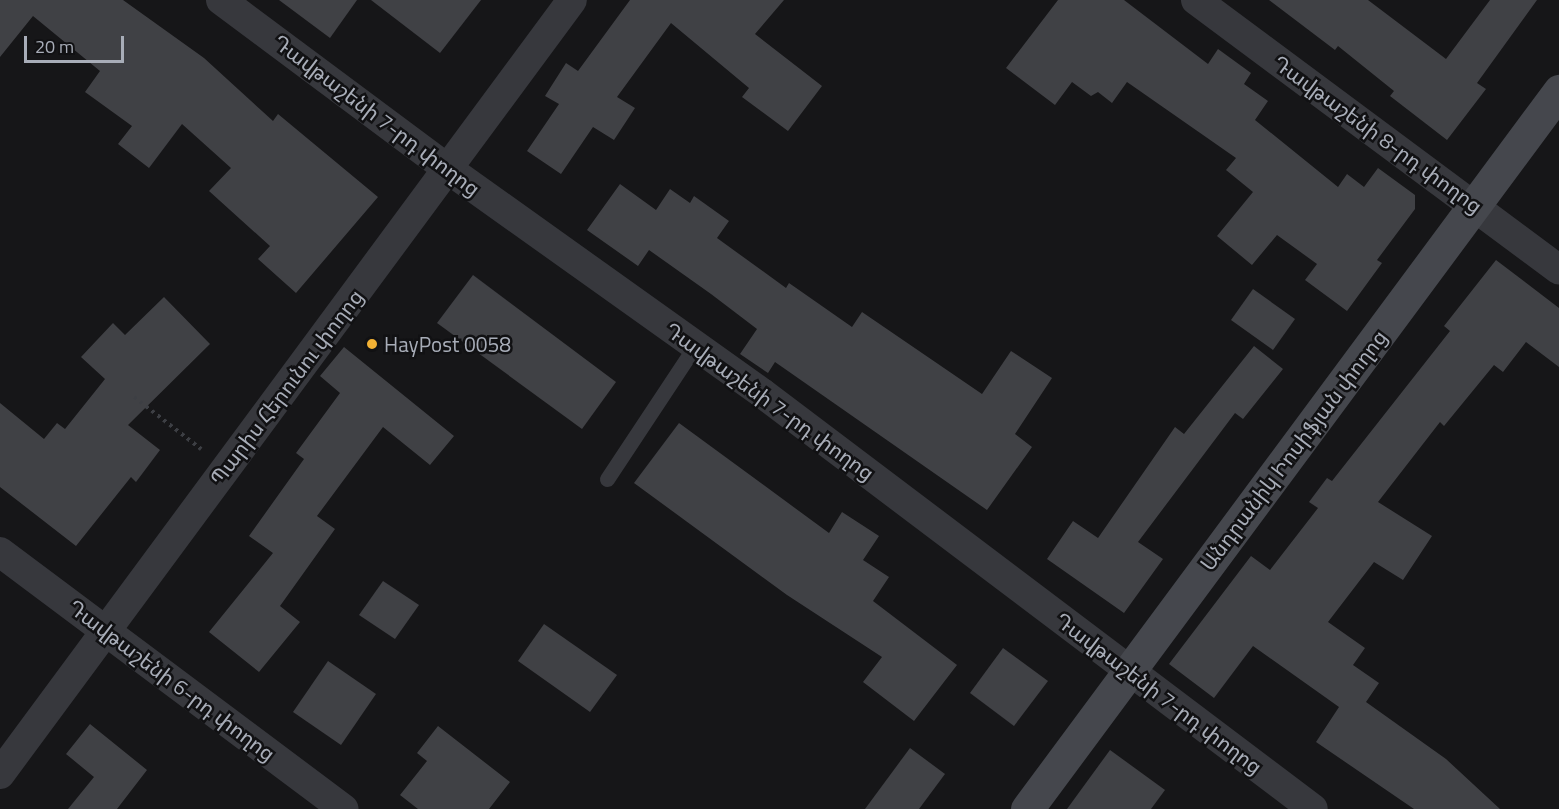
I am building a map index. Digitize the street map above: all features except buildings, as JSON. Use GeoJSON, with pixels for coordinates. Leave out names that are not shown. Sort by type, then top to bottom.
{"type":"FeatureCollection","features":[{"type":"Feature","properties":{"kind":"street","name":"Դավթաշենի 7-րդ փողոց"},"geometry":{"type":"LineString","coordinates":[[221,0],[447,169],[695,346],[1313,809]]}},
{"type":"Feature","properties":{"kind":"street","name":"Պարիս Հերունու փողոց"},"geometry":{"type":"LineString","coordinates":[[0,774],[572,0]]}},
{"type":"Feature","properties":{"kind":"street","name":"Դավթաշենի 8-րդ փողոց"},"geometry":{"type":"LineString","coordinates":[[1196,0],[1559,270]]}},
{"type":"Feature","properties":{"kind":"street","name":"Անդրանիկ Իոսիֆյան փողոց"},"geometry":{"type":"LineString","coordinates":[[1027,809],[1559,91]]}},
{"type":"Feature","properties":{"kind":"street","name":"Դավթաշենի 6-րդ փողոց"},"geometry":{"type":"LineString","coordinates":[[0,552],[107,629],[342,809]]}},
{"type":"Feature","properties":{"kind":"lane"},"geometry":{"type":"LineString","coordinates":[[607,479],[695,346]]}},
{"type":"Feature","properties":{"kind":"path"},"geometry":{"type":"LineString","coordinates":[[134,397],[226,468]]}},
{"type":"Feature","properties":{"kind":"place","name":"HayPost 0058"},"geometry":{"type":"Point","coordinates":[372,344]}}]}
